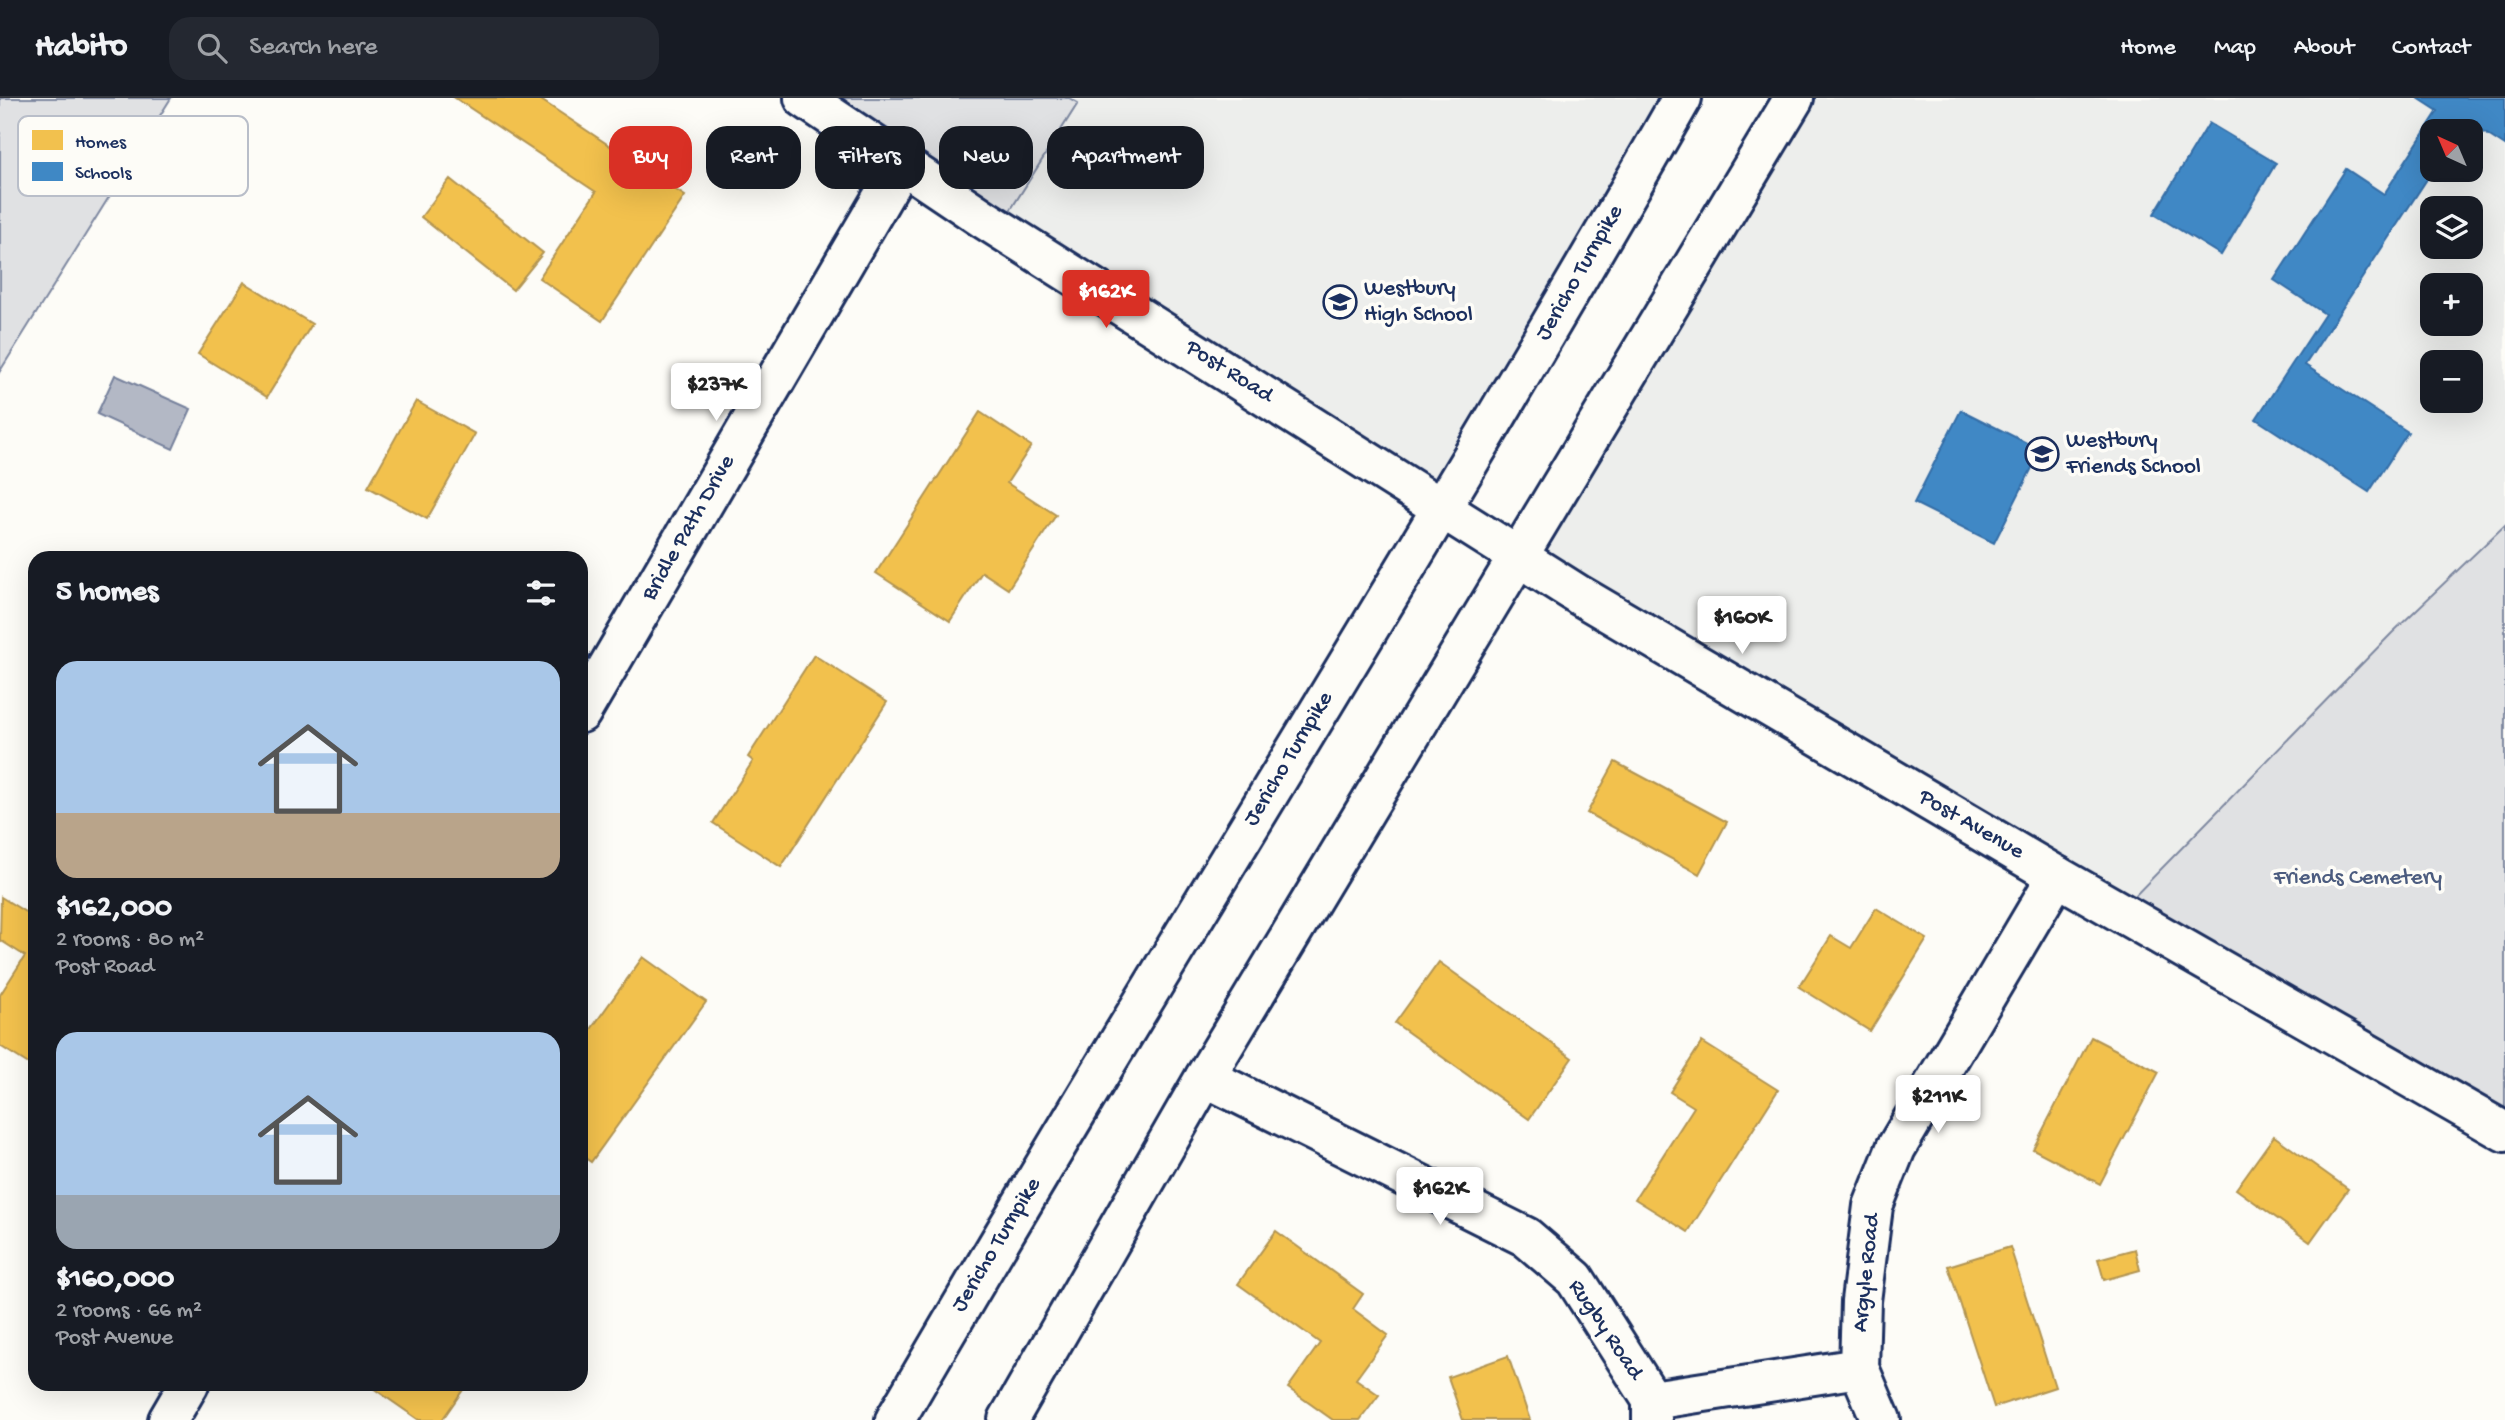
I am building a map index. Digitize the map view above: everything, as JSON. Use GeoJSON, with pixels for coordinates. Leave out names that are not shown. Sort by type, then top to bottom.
{"type":"FeatureCollection","features":[{"type":"Feature","properties":{"kind":"main road","name":"Post Road"},"geometry":{"type":"LineString","coordinates":[[804,98],[847,126]]}},
{"type":"Feature","properties":{"kind":"main road","name":"Jericho Turnpike"},"geometry":{"type":"LineString","coordinates":[[895,1420],[1016,1213],[1443,507],[1682,98]]}},
{"type":"Feature","properties":{"kind":"main road"},"geometry":{"type":"LineString","coordinates":[[1008,1420],[1205,1077],[1794,98]]}},
{"type":"Feature","properties":{"kind":"main road","name":"Post Road"},"geometry":{"type":"LineString","coordinates":[[925,177],[984,219],[1443,507]]}},
{"type":"Feature","properties":{"kind":"main road","name":"Bridle Path Drive"},"geometry":{"type":"LineString","coordinates":[[588,701],[887,189]]}},
{"type":"Feature","properties":{"kind":"main road","name":"Post Avenue"},"geometry":{"type":"LineString","coordinates":[[1443,507],[1516,557],[2057,876],[2122,910],[2505,1132]]}},
{"type":"Feature","properties":{"kind":"main road","name":"Argyle Road"},"geometry":{"type":"LineString","coordinates":[[1881,1420],[1858,1368],[1861,1301],[1873,1206],[1896,1148],[2057,876]]}},
{"type":"Feature","properties":{"kind":"main road","name":"Rugby Road"},"geometry":{"type":"LineString","coordinates":[[1205,1077],[1526,1237],[1575,1279],[1652,1410]]}},
{"type":"Feature","properties":{"kind":"main road"},"geometry":{"type":"LineString","coordinates":[[1652,1410],[1858,1368]]}},
{"type":"Feature","properties":{"kind":"main road"},"geometry":{"type":"LineString","coordinates":[[168,1420],[185,1391]]}},
{"type":"Feature","properties":{"kind":"shaded area","name":"Westbury High School"},"geometry":{"type":"Polygon","coordinates":[[[804,98],[1682,98],[1443,507],[946,189],[1033,189],[1033,126],[939,126],[939,184],[925,175],[925,126],[848,126],[804,98]]]}},
{"type":"Feature","properties":{"kind":"shaded area","name":"Westbury Friends School"},"geometry":{"type":"Polygon","coordinates":[[[1794,98],[2505,98],[2505,525],[2392,633],[2121,910],[1516,557],[1794,98]]]}},
{"type":"Feature","properties":{"kind":"shaded area"},"geometry":{"type":"Polygon","coordinates":[[[115,375],[191,409],[173,449],[97,414],[115,375]]]}},
{"type":"Feature","properties":{"kind":"green space"},"geometry":{"type":"Polygon","coordinates":[[[0,98],[171,98],[160,116],[18,116],[18,196],[110,196],[0,371],[0,98]]]}},
{"type":"Feature","properties":{"kind":"green space"},"geometry":{"type":"Polygon","coordinates":[[[800,98],[1069,98],[1078,103],[1063,126],[1047,126],[1047,152],[1033,174],[1033,126],[939,126],[939,189],[925,180],[925,126],[843,126],[800,98]]]}},
{"type":"Feature","properties":{"kind":"green space"},"geometry":{"type":"Polygon","coordinates":[[[939,189],[1024,189],[999,228],[939,189]]]}},
{"type":"Feature","properties":{"kind":"green space","name":"Friends Cemetery"},"geometry":{"type":"Polygon","coordinates":[[[2505,525],[2505,1132],[2121,910],[2392,633],[2505,525]]]}},
{"type":"Feature","properties":{"kind":"building: Homes"},"geometry":{"type":"Polygon","coordinates":[[[455,98],[538,98],[609,145],[609,189],[674,189],[685,196],[602,321],[539,278],[596,192],[455,98]]]}},
{"type":"Feature","properties":{"kind":"building: Homes"},"geometry":{"type":"Polygon","coordinates":[[[450,179],[543,253],[513,290],[421,217],[450,179]]]}},
{"type":"Feature","properties":{"kind":"building: Homes"},"geometry":{"type":"Polygon","coordinates":[[[244,282],[312,324],[267,397],[198,354],[244,282]]]}},
{"type":"Feature","properties":{"kind":"building: Homes"},"geometry":{"type":"Polygon","coordinates":[[[416,401],[475,434],[427,519],[368,487],[416,401]]]}},
{"type":"Feature","properties":{"kind":"building: Homes"},"geometry":{"type":"Polygon","coordinates":[[[980,412],[1031,446],[1007,483],[1056,515],[1008,589],[982,572],[950,621],[876,573],[980,412]]]}},
{"type":"Feature","properties":{"kind":"building: Homes"},"geometry":{"type":"Polygon","coordinates":[[[814,655],[887,702],[781,867],[713,823],[753,761],[748,757],[814,655]]]}},
{"type":"Feature","properties":{"kind":"building: Homes"},"geometry":{"type":"Polygon","coordinates":[[[1615,762],[1727,822],[1699,874],[1587,813],[1615,762]]]}},
{"type":"Feature","properties":{"kind":"building: Homes"},"geometry":{"type":"Polygon","coordinates":[[[1,897],[28,914],[28,1064],[0,1046],[0,995],[25,956],[0,940],[1,897]]]}},
{"type":"Feature","properties":{"kind":"building: Homes"},"geometry":{"type":"Polygon","coordinates":[[[1876,908],[1927,939],[1870,1031],[1799,987],[1831,936],[1851,948],[1876,908]]]}},
{"type":"Feature","properties":{"kind":"building: Homes"},"geometry":{"type":"Polygon","coordinates":[[[643,957],[706,1002],[591,1162],[588,1160],[588,1033],[643,957]]]}},
{"type":"Feature","properties":{"kind":"building: Homes"},"geometry":{"type":"Polygon","coordinates":[[[1439,962],[1572,1058],[1529,1119],[1395,1023],[1439,962]]]}},
{"type":"Feature","properties":{"kind":"building: Homes"},"geometry":{"type":"Polygon","coordinates":[[[2091,1037],[2159,1072],[2100,1184],[2033,1149],[2091,1037]]]}},
{"type":"Feature","properties":{"kind":"building: Homes"},"geometry":{"type":"Polygon","coordinates":[[[1702,1042],[1778,1090],[1688,1232],[1635,1199],[1694,1107],[1670,1092],[1702,1042]]]}},
{"type":"Feature","properties":{"kind":"building: Homes"},"geometry":{"type":"Polygon","coordinates":[[[2274,1136],[2348,1189],[2310,1242],[2236,1189],[2274,1136]]]}},
{"type":"Feature","properties":{"kind":"building: Homes"},"geometry":{"type":"Polygon","coordinates":[[[1276,1231],[1363,1294],[1353,1309],[1388,1335],[1356,1379],[1379,1395],[1360,1420],[1333,1420],[1288,1388],[1320,1343],[1238,1284],[1276,1231]]]}},
{"type":"Feature","properties":{"kind":"building: Homes"},"geometry":{"type":"Polygon","coordinates":[[[2010,1247],[2055,1387],[1994,1407],[1948,1266],[2010,1247]]]}},
{"type":"Feature","properties":{"kind":"building: Homes"},"geometry":{"type":"Polygon","coordinates":[[[2135,1249],[2140,1270],[2104,1280],[2098,1259],[2135,1249]]]}},
{"type":"Feature","properties":{"kind":"building: Homes"},"geometry":{"type":"Polygon","coordinates":[[[1508,1356],[1530,1420],[1463,1420],[1448,1377],[1508,1356]]]}},
{"type":"Feature","properties":{"kind":"building: Homes"},"geometry":{"type":"Polygon","coordinates":[[[377,1391],[462,1391],[442,1420],[419,1420],[377,1391]]]}},
{"type":"Feature","properties":{"kind":"building: Schools"},"geometry":{"type":"Polygon","coordinates":[[[2418,98],[2505,98],[2505,146],[2483,132],[2483,119],[2433,119],[2438,111],[2418,98]]]}},
{"type":"Feature","properties":{"kind":"building: Schools"},"geometry":{"type":"Polygon","coordinates":[[[2209,123],[2276,163],[2221,255],[2154,214],[2209,123]]]}},
{"type":"Feature","properties":{"kind":"building: Schools"},"geometry":{"type":"Polygon","coordinates":[[[2420,139],[2420,182],[2425,182],[2305,365],[2408,432],[2369,492],[2256,419],[2325,314],[2274,280],[2346,169],[2384,194],[2420,139]]]}},
{"type":"Feature","properties":{"kind":"building: Schools"},"geometry":{"type":"Polygon","coordinates":[[[1961,410],[2041,450],[1994,543],[1914,503],[1961,410]]]}},
{"type":"Feature","properties":{"kind":"place","name":"Westbury High School"},"geometry":{"type":"Point","coordinates":[1340,302]}},
{"type":"Feature","properties":{"kind":"place","name":"Westbury Friends School"},"geometry":{"type":"Point","coordinates":[2042,454]}}]}
